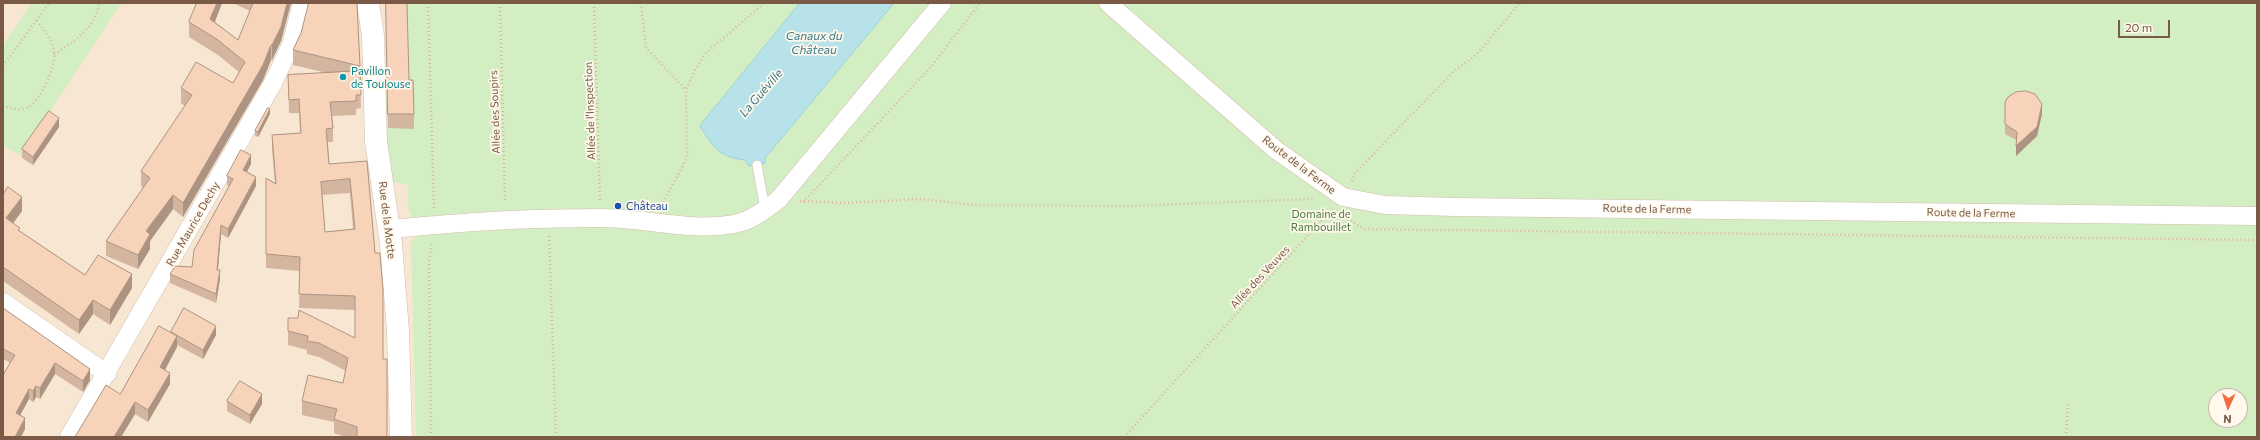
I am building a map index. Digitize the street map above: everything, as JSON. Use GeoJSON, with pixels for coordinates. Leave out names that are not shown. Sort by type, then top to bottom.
{"type":"FeatureCollection","features":[{"type":"Feature","properties":{"kind":"street","name":"Rue Maurice Dechy"},"geometry":{"type":"LineString","coordinates":[[69,437],[107,374],[273,83],[291,44],[302,3]]}},
{"type":"Feature","properties":{"kind":"street","name":"Rue de la Motte"},"geometry":{"type":"LineString","coordinates":[[368,3],[373,36],[376,141],[388,229],[398,331],[401,437]]}},
{"type":"Feature","properties":{"kind":"street"},"geometry":{"type":"LineString","coordinates":[[388,229],[504,221],[600,218],[653,222],[685,227],[737,224],[772,204],[942,3]]}},
{"type":"Feature","properties":{"kind":"street","name":"Route de la Ferme"},"geometry":{"type":"LineString","coordinates":[[1108,3],[1276,150],[1343,197],[1385,205],[2257,216]]}},
{"type":"Feature","properties":{"kind":"street"},"geometry":{"type":"LineString","coordinates":[[3,302],[107,374]]}},
{"type":"Feature","properties":{"kind":"lane"},"geometry":{"type":"LineString","coordinates":[[757,164],[772,204]]}},
{"type":"Feature","properties":{"kind":"path"},"geometry":{"type":"LineString","coordinates":[[3,66],[38,21],[49,3]]}},
{"type":"Feature","properties":{"kind":"path"},"geometry":{"type":"LineString","coordinates":[[54,54],[68,46],[86,28],[99,11],[99,3]]}},
{"type":"Feature","properties":{"kind":"path"},"geometry":{"type":"LineString","coordinates":[[428,3],[435,225],[429,261],[431,437]]}},
{"type":"Feature","properties":{"kind":"path","name":"Allée des Soupirs"},"geometry":{"type":"LineString","coordinates":[[500,3],[504,221]]}},
{"type":"Feature","properties":{"kind":"path","name":"Allée de l'Inspection"},"geometry":{"type":"LineString","coordinates":[[594,3],[600,218]]}},
{"type":"Feature","properties":{"kind":"path"},"geometry":{"type":"LineString","coordinates":[[641,3],[646,48],[686,90]]}},
{"type":"Feature","properties":{"kind":"path"},"geometry":{"type":"LineString","coordinates":[[653,222],[687,158],[686,90],[696,68],[705,54],[764,3]]}},
{"type":"Feature","properties":{"kind":"path"},"geometry":{"type":"LineString","coordinates":[[803,202],[931,66],[980,3]]}},
{"type":"Feature","properties":{"kind":"path","name":"Allée des Veuves"},"geometry":{"type":"LineString","coordinates":[[1124,437],[1343,197],[1355,173],[1454,71],[1476,55],[1520,3]]}},
{"type":"Feature","properties":{"kind":"path"},"geometry":{"type":"LineString","coordinates":[[3,106],[20,109],[27,108],[34,103],[51,74],[54,54],[50,37],[38,21]]}},
{"type":"Feature","properties":{"kind":"path"},"geometry":{"type":"LineString","coordinates":[[772,204],[803,202],[845,203],[919,199],[975,205],[1127,206],[1343,197],[1345,215],[1355,224],[1365,229],[2257,240]]}},
{"type":"Feature","properties":{"kind":"path"},"geometry":{"type":"LineString","coordinates":[[548,220],[556,437]]}},
{"type":"Feature","properties":{"kind":"path"},"geometry":{"type":"LineString","coordinates":[[2066,437],[2068,403]]}},
{"type":"Feature","properties":{"kind":"shaded area"},"geometry":{"type":"Polygon","coordinates":[[[3,3],[386,3],[388,96],[384,97],[408,185],[410,215],[417,228],[418,437],[3,437],[3,3]]]}},
{"type":"Feature","properties":{"kind":"green space"},"geometry":{"type":"Polygon","coordinates":[[[32,3],[121,3],[21,156],[3,145],[3,46],[32,3]]]}},
{"type":"Feature","properties":{"kind":"green space","name":"Domaine de Rambouillet"},"geometry":{"type":"Polygon","coordinates":[[[386,3],[2257,3],[2257,437],[416,437],[411,243],[417,235],[417,228],[409,211],[408,185],[393,182],[385,147],[384,97],[388,96],[386,3]]]}},
{"type":"Feature","properties":{"kind":"water","name":"Canaux du Château"},"geometry":{"type":"Polygon","coordinates":[[[800,3],[894,3],[765,158],[765,163],[749,166],[745,160],[736,159],[718,150],[700,126],[800,3]]]}},
{"type":"Feature","properties":{"kind":"building"},"geometry":{"type":"Polygon","coordinates":[[[197,3],[217,3],[210,19],[238,40],[253,3],[287,3],[281,27],[271,45],[263,65],[183,203],[173,195],[146,231],[150,234],[138,255],[106,241],[150,178],[141,171],[192,95],[181,88],[196,62],[233,83],[245,62],[218,40],[189,22],[197,3]]]}},
{"type":"Feature","properties":{"kind":"building"},"geometry":{"type":"Polygon","coordinates":[[[309,3],[357,3],[360,66],[293,50],[301,33],[309,3]]]}},
{"type":"Feature","properties":{"kind":"building"},"geometry":{"type":"Polygon","coordinates":[[[386,3],[407,3],[409,80],[413,80],[414,114],[388,114],[386,3]]]}},
{"type":"Feature","properties":{"kind":"building"},"geometry":{"type":"Polygon","coordinates":[[[360,71],[361,95],[356,95],[356,101],[330,102],[333,128],[326,129],[329,164],[367,161],[375,253],[380,253],[383,291],[383,359],[387,359],[387,437],[357,437],[357,427],[334,419],[337,409],[302,401],[308,375],[343,383],[348,358],[319,343],[307,341],[308,336],[288,331],[288,318],[298,318],[299,310],[355,338],[355,296],[299,294],[300,257],[266,254],[266,178],[276,184],[272,135],[301,133],[299,99],[289,100],[288,75],[360,71]],[[350,179],[321,182],[325,232],[355,229],[350,179]]]}},
{"type":"Feature","properties":{"kind":"building"},"geometry":{"type":"Polygon","coordinates":[[[2026,91],[2035,94],[2042,104],[2037,127],[2016,146],[2017,132],[2005,124],[2005,102],[2008,97],[2016,92],[2026,91]]]}},
{"type":"Feature","properties":{"kind":"building"},"geometry":{"type":"Polygon","coordinates":[[[268,108],[270,109],[258,132],[255,131],[268,108]]]}},
{"type":"Feature","properties":{"kind":"building"},"geometry":{"type":"Polygon","coordinates":[[[49,111],[59,118],[33,157],[22,149],[49,111]]]}},
{"type":"Feature","properties":{"kind":"building"},"geometry":{"type":"Polygon","coordinates":[[[241,150],[251,155],[243,170],[256,177],[228,229],[221,225],[217,270],[220,270],[216,294],[170,274],[175,266],[192,267],[194,250],[233,179],[227,176],[241,150]]]}},
{"type":"Feature","properties":{"kind":"building"},"geometry":{"type":"Polygon","coordinates":[[[8,187],[22,197],[6,218],[20,228],[18,230],[85,275],[98,255],[132,274],[110,310],[93,300],[79,320],[3,267],[3,195],[8,187]]]}},
{"type":"Feature","properties":{"kind":"building"},"geometry":{"type":"Polygon","coordinates":[[[3,308],[90,369],[83,381],[55,363],[40,388],[36,386],[33,391],[29,389],[16,413],[25,418],[15,437],[3,436],[3,375],[15,355],[3,349],[3,308]]]}},
{"type":"Feature","properties":{"kind":"building"},"geometry":{"type":"Polygon","coordinates":[[[184,308],[216,326],[203,350],[171,332],[184,308]]]}},
{"type":"Feature","properties":{"kind":"building"},"geometry":{"type":"Polygon","coordinates":[[[159,326],[177,336],[160,367],[170,373],[148,410],[135,402],[114,437],[75,437],[106,385],[120,394],[159,326]]]}},
{"type":"Feature","properties":{"kind":"building"},"geometry":{"type":"Polygon","coordinates":[[[240,381],[262,394],[250,415],[227,401],[240,381]]]}},
{"type":"Feature","properties":{"kind":"place","name":"Pavillon de Toulouse"},"geometry":{"type":"Point","coordinates":[343,77]}},
{"type":"Feature","properties":{"kind":"place","name":"Château"},"geometry":{"type":"Point","coordinates":[618,206]}},
{"type":"Feature","properties":{"kind":"water label","name":"La Guéville"},"geometry":{"type":"Point","coordinates":[761,93]}}]}
